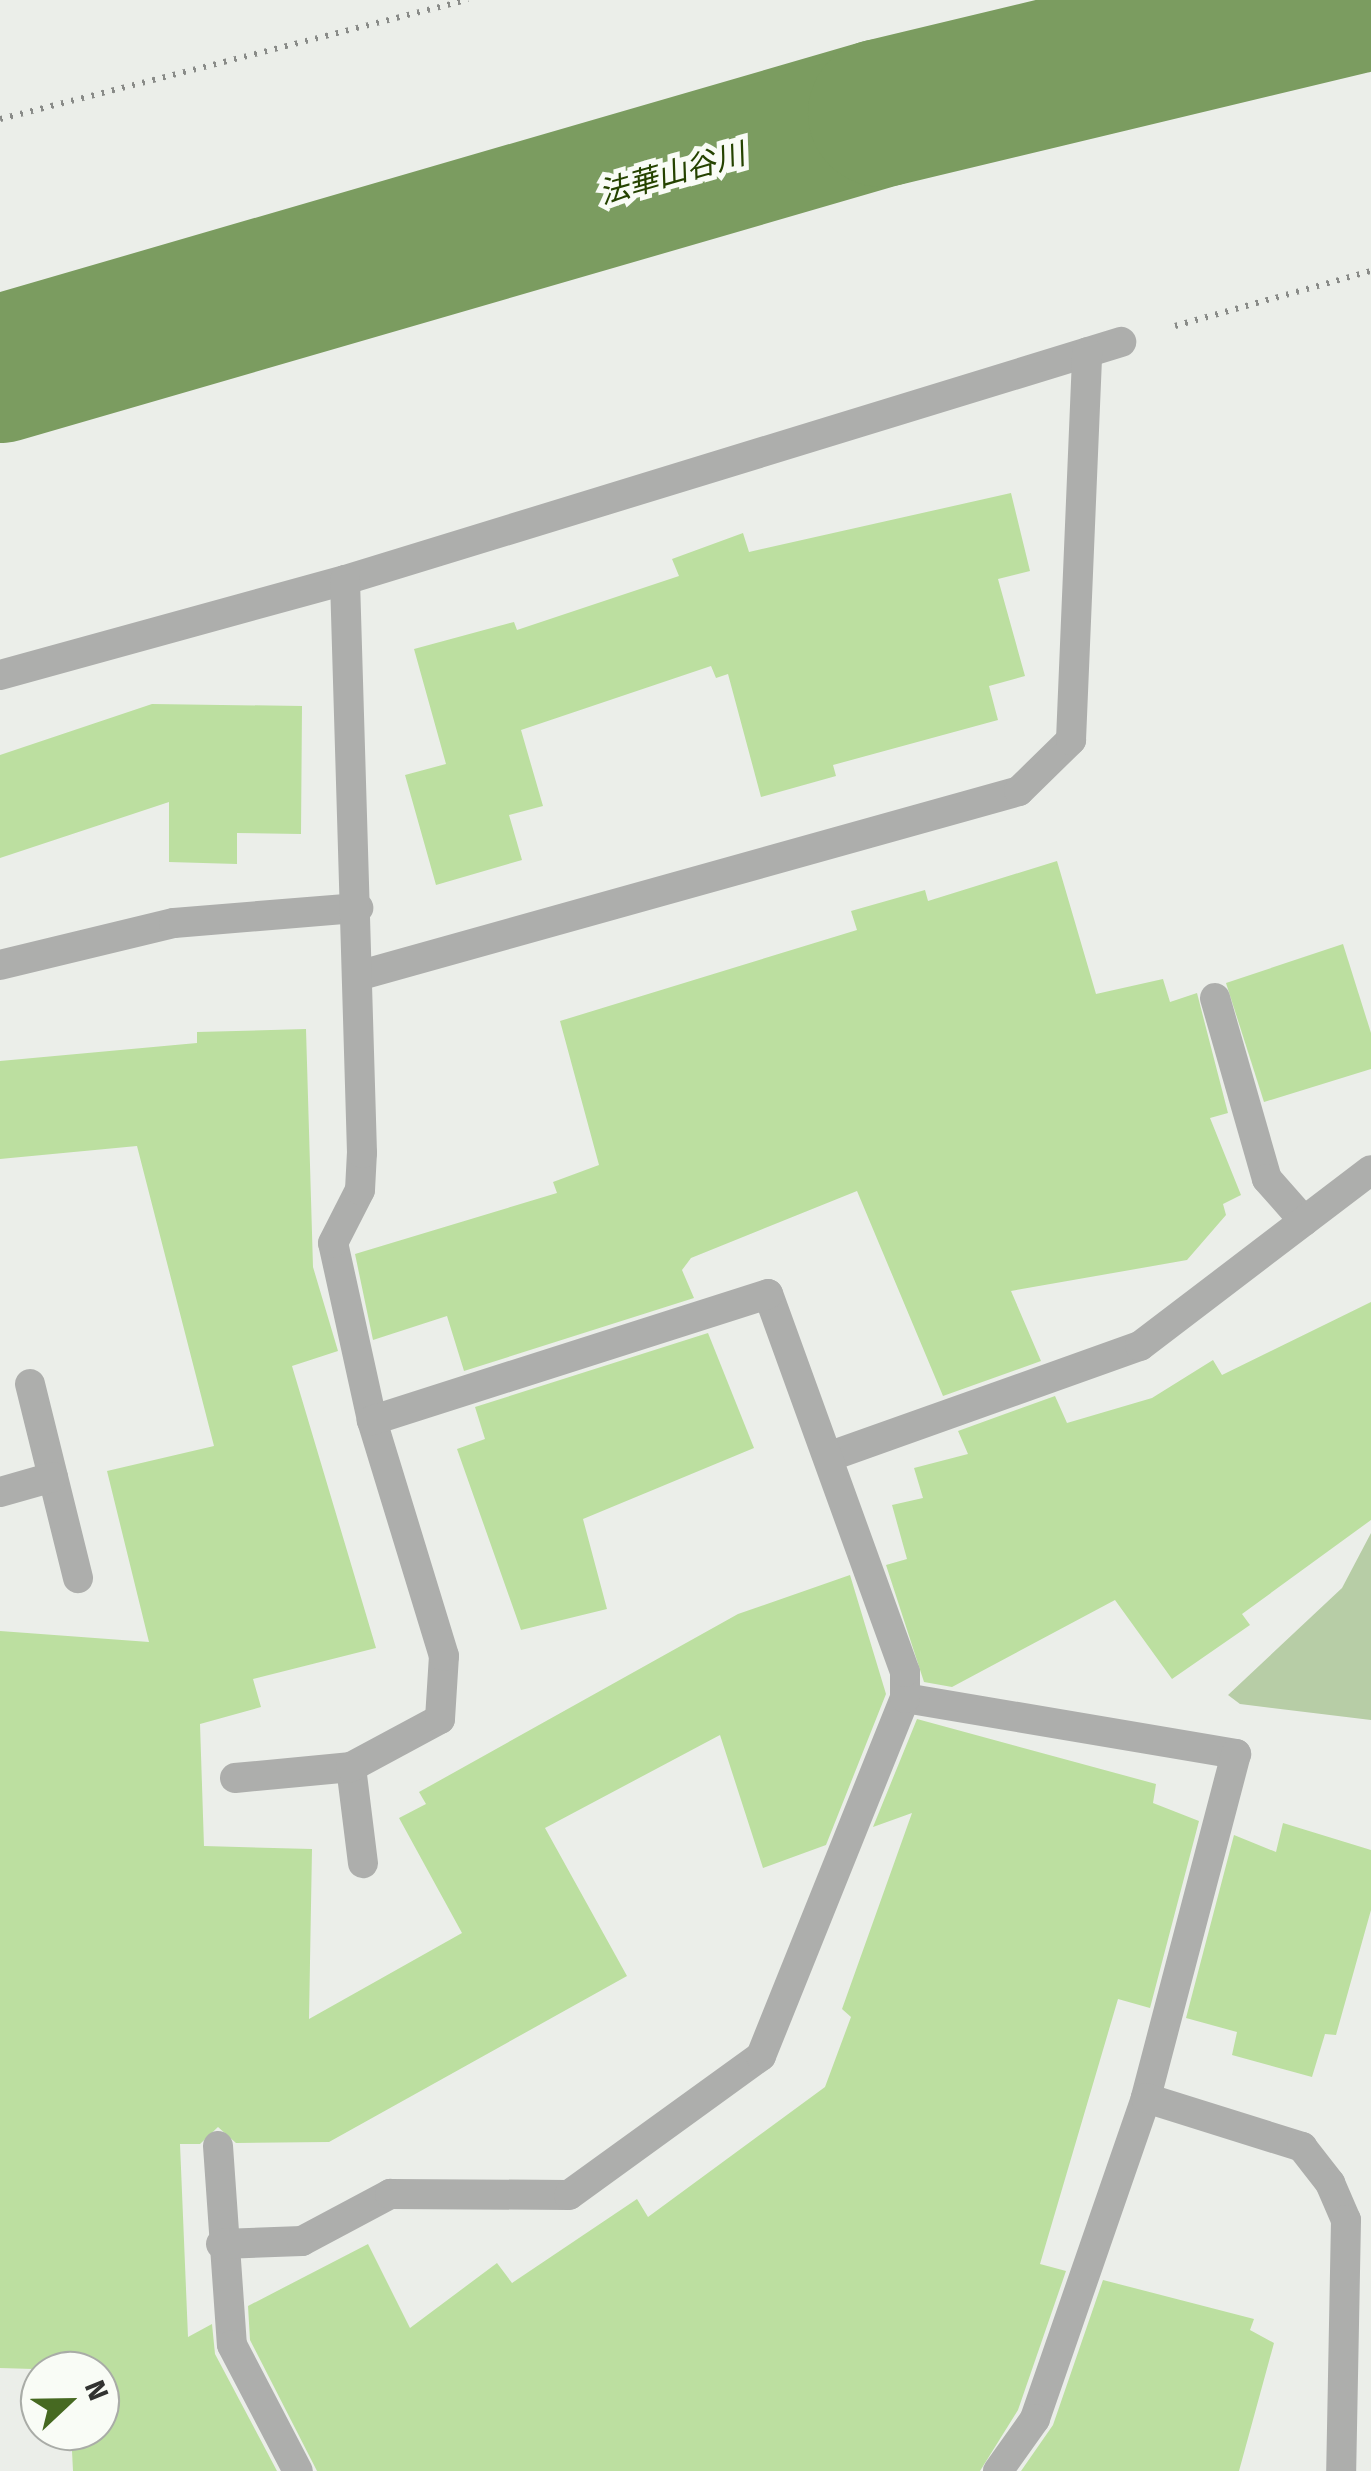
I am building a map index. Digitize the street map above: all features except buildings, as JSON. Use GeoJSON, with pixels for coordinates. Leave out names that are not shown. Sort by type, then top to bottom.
{"type":"FeatureCollection","features":[{"type":"Feature","properties":{"kind":"street"},"geometry":{"type":"LineString","coordinates":[[0,675],[345,580],[1121,342]]}},
{"type":"Feature","properties":{"kind":"street"},"geometry":{"type":"LineString","coordinates":[[360,974],[1020,790],[1071,740],[1087,352]]}},
{"type":"Feature","properties":{"kind":"street"},"geometry":{"type":"LineString","coordinates":[[235,1778],[351,1767],[440,1719],[444,1656],[372,1420],[333,1244],[360,1190],[360,974],[345,580]]}},
{"type":"Feature","properties":{"kind":"street"},"geometry":{"type":"LineString","coordinates":[[1,963],[174,923],[358,908]]}},
{"type":"Feature","properties":{"kind":"street"},"geometry":{"type":"LineString","coordinates":[[1215,998],[1268,1179],[1304,1222]]}},
{"type":"Feature","properties":{"kind":"street"},"geometry":{"type":"LineString","coordinates":[[828,1457],[1140,1346],[1371,1170]]}},
{"type":"Feature","properties":{"kind":"street"},"geometry":{"type":"LineString","coordinates":[[221,2244],[302,2241],[390,2194],[570,2196],[761,2056],[905,1698],[905,1672],[768,1294],[372,1420]]}},
{"type":"Feature","properties":{"kind":"street"},"geometry":{"type":"LineString","coordinates":[[30,1384],[78,1578]]}},
{"type":"Feature","properties":{"kind":"street"},"geometry":{"type":"LineString","coordinates":[[0,1492],[54,1477]]}},
{"type":"Feature","properties":{"kind":"street"},"geometry":{"type":"LineString","coordinates":[[905,1698],[1236,1754],[1146,2098],[1035,2419],[998,2471]]}},
{"type":"Feature","properties":{"kind":"street"},"geometry":{"type":"LineString","coordinates":[[351,1767],[363,1863]]}},
{"type":"Feature","properties":{"kind":"street"},"geometry":{"type":"LineString","coordinates":[[1146,2098],[1302,2148],[1330,2183],[1346,2220],[1340,2471]]}},
{"type":"Feature","properties":{"kind":"street"},"geometry":{"type":"LineString","coordinates":[[218,2146],[221,2244],[232,2345],[298,2471]]}},
{"type":"Feature","properties":{"kind":"path"},"geometry":{"type":"LineString","coordinates":[[0,119],[468,0]]}},
{"type":"Feature","properties":{"kind":"path"},"geometry":{"type":"LineString","coordinates":[[1121,342],[1371,271]]}},
{"type":"Feature","properties":{"kind":"green space"},"geometry":{"type":"Polygon","coordinates":[[[1371,1533],[1371,1720],[1240,1704],[1228,1695],[1342,1588],[1371,1533]]]}},
{"type":"Feature","properties":{"kind":"waterway","name":"法華山谷川"},"geometry":{"type":"LineString","coordinates":[[0,369],[882,113],[1351,0]]}}]}
